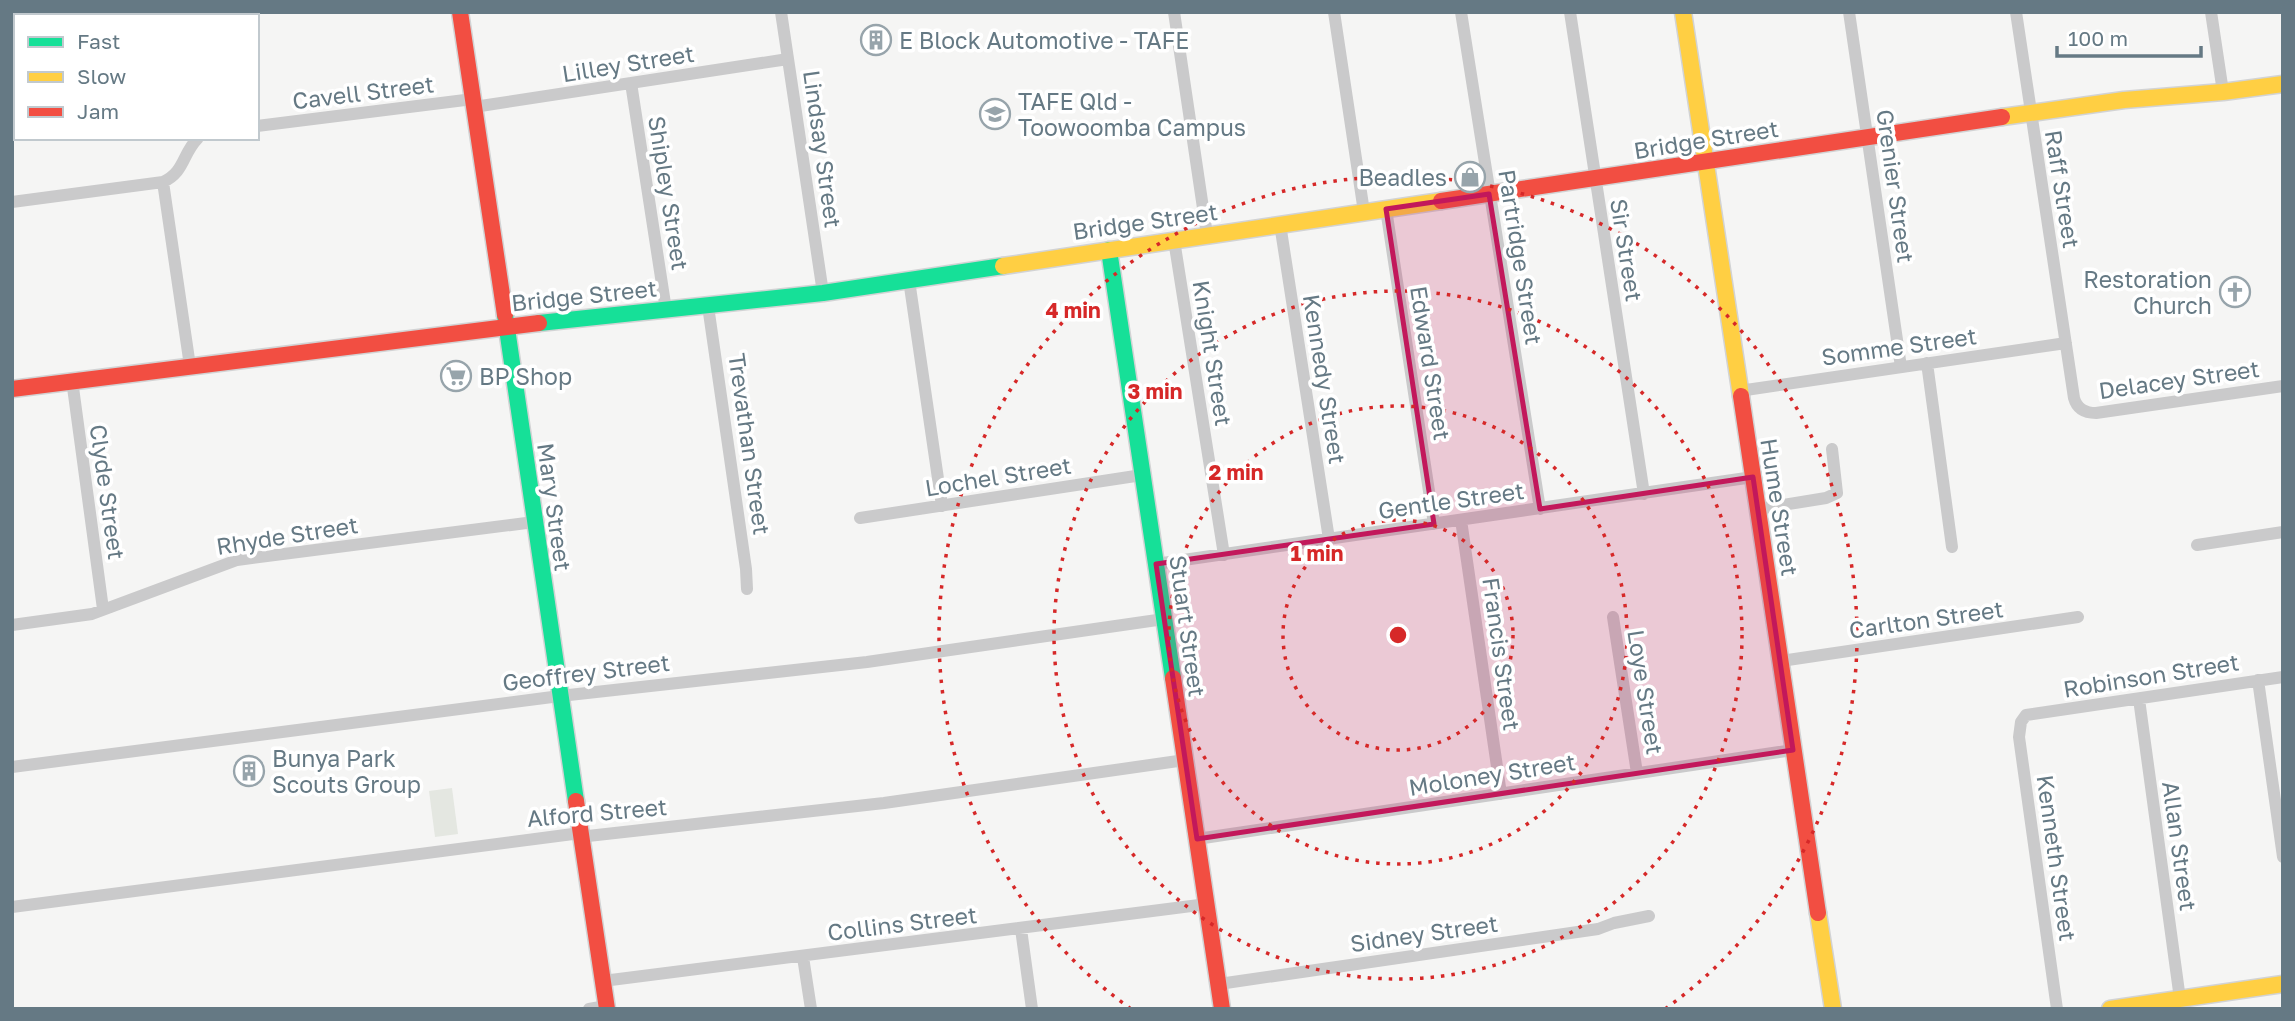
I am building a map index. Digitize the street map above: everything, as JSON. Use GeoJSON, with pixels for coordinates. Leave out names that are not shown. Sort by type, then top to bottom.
{"type":"FeatureCollection","features":[{"type":"Feature","properties":{"kind":"street","name":"Mary Street"},"geometry":{"type":"LineString","coordinates":[[460,12],[606,1008]]}},
{"type":"Feature","properties":{"kind":"street","name":"Lindsay Street"},"geometry":{"type":"LineString","coordinates":[[780,12],[823,293]]}},
{"type":"Feature","properties":{"kind":"street"},"geometry":{"type":"LineString","coordinates":[[1174,12],[1207,235]]}},
{"type":"Feature","properties":{"kind":"street"},"geometry":{"type":"LineString","coordinates":[[1334,12],[1364,212]]}},
{"type":"Feature","properties":{"kind":"street","name":"Partridge Street"},"geometry":{"type":"LineString","coordinates":[[1461,12],[1540,509]]}},
{"type":"Feature","properties":{"kind":"street","name":"Sir Street"},"geometry":{"type":"LineString","coordinates":[[1570,12],[1644,494]]}},
{"type":"Feature","properties":{"kind":"street","name":"Hume Street"},"geometry":{"type":"LineString","coordinates":[[1684,12],[1833,1009]]}},
{"type":"Feature","properties":{"kind":"street","name":"Grenier Street"},"geometry":{"type":"LineString","coordinates":[[1849,12],[1902,367]]}},
{"type":"Feature","properties":{"kind":"street","name":"Raff Street"},"geometry":{"type":"LineString","coordinates":[[2016,12],[2074,398],[2082,410]]}},
{"type":"Feature","properties":{"kind":"street"},"geometry":{"type":"LineString","coordinates":[[2211,12],[2223,92]]}},
{"type":"Feature","properties":{"kind":"street","name":"Lilley Street"},"geometry":{"type":"LineString","coordinates":[[474,103],[788,59]]}},
{"type":"Feature","properties":{"kind":"street","name":"Shipley Street"},"geometry":{"type":"LineString","coordinates":[[631,83],[666,310]]}},
{"type":"Feature","properties":{"kind":"street","name":"Bridge Street"},"geometry":{"type":"LineString","coordinates":[[12,389],[506,326],[823,293],[2031,113],[2146,97],[2223,92],[2283,84]]}},
{"type":"Feature","properties":{"kind":"street","name":"Cavell Street"},"geometry":{"type":"LineString","coordinates":[[259,126],[474,103]]}},
{"type":"Feature","properties":{"kind":"street"},"geometry":{"type":"LineString","coordinates":[[12,202],[163,182],[178,172],[187,152],[196,140]]}},
{"type":"Feature","properties":{"kind":"street"},"geometry":{"type":"LineString","coordinates":[[163,182],[190,366]]}},
{"type":"Feature","properties":{"kind":"street","name":"Edward Street"},"geometry":{"type":"LineString","coordinates":[[1386,209],[1434,524]]}},
{"type":"Feature","properties":{"kind":"street","name":"Kennedy Street"},"geometry":{"type":"LineString","coordinates":[[1280,225],[1329,540]]}},
{"type":"Feature","properties":{"kind":"street","name":"Knight Street"},"geometry":{"type":"LineString","coordinates":[[1174,240],[1224,555]]}},
{"type":"Feature","properties":{"kind":"street","name":"Stuart Street"},"geometry":{"type":"LineString","coordinates":[[1109,250],[1222,1009]]}},
{"type":"Feature","properties":{"kind":"street"},"geometry":{"type":"LineString","coordinates":[[909,280],[942,506]]}},
{"type":"Feature","properties":{"kind":"street","name":"Trevathan Street"},"geometry":{"type":"LineString","coordinates":[[708,306],[747,589]]}},
{"type":"Feature","properties":{"kind":"street","name":"Somme Street"},"geometry":{"type":"LineString","coordinates":[[1739,391],[2066,343]]}},
{"type":"Feature","properties":{"kind":"street"},"geometry":{"type":"LineString","coordinates":[[1927,363],[1952,547]]}},
{"type":"Feature","properties":{"kind":"street","name":"Clyde Street"},"geometry":{"type":"LineString","coordinates":[[72,380],[103,609]]}},
{"type":"Feature","properties":{"kind":"street","name":"Delacey Street"},"geometry":{"type":"LineString","coordinates":[[2082,410],[2095,413],[2283,386]]}},
{"type":"Feature","properties":{"kind":"street"},"geometry":{"type":"LineString","coordinates":[[1758,509],[1826,498],[1837,493],[1832,449]]}},
{"type":"Feature","properties":{"kind":"street","name":"Lochel Street"},"geometry":{"type":"LineString","coordinates":[[860,518],[1142,475]]}},
{"type":"Feature","properties":{"kind":"street","name":"Gentle Street"},"geometry":{"type":"LineString","coordinates":[[1156,565],[1753,477]]}},
{"type":"Feature","properties":{"kind":"street","name":"Francis Street"},"geometry":{"type":"LineString","coordinates":[[1461,520],[1501,794]]}},
{"type":"Feature","properties":{"kind":"street","name":"Rhyde Street"},"geometry":{"type":"LineString","coordinates":[[12,625],[82,616],[228,562],[534,522]]}},
{"type":"Feature","properties":{"kind":"street"},"geometry":{"type":"LineString","coordinates":[[2197,545],[2283,531]]}},
{"type":"Feature","properties":{"kind":"street","name":"Loye Street"},"geometry":{"type":"LineString","coordinates":[[1613,617],[1637,773]]}},
{"type":"Feature","properties":{"kind":"street","name":"Carlton Street"},"geometry":{"type":"LineString","coordinates":[[1781,661],[2078,617]]}},
{"type":"Feature","properties":{"kind":"street","name":"Geoffrey Street"},"geometry":{"type":"LineString","coordinates":[[12,767],[560,696],[867,662],[1164,619]]}},
{"type":"Feature","properties":{"kind":"street","name":"Robinson Street"},"geometry":{"type":"LineString","coordinates":[[2026,715],[2283,677]]}},
{"type":"Feature","properties":{"kind":"street"},"geometry":{"type":"LineString","coordinates":[[2258,680],[2283,857]]}},
{"type":"Feature","properties":{"kind":"street","name":"Allan Street"},"geometry":{"type":"LineString","coordinates":[[2139,699],[2180,999]]}},
{"type":"Feature","properties":{"kind":"street","name":"Kenneth Street"},"geometry":{"type":"LineString","coordinates":[[2026,715],[2021,722],[2019,737],[2057,1009]]}},
{"type":"Feature","properties":{"kind":"street","name":"Moloney Street"},"geometry":{"type":"LineString","coordinates":[[1197,839],[1793,750]]}},
{"type":"Feature","properties":{"kind":"street","name":"Alford Street"},"geometry":{"type":"LineString","coordinates":[[12,906],[567,834],[588,836],[884,803],[1185,760]]}},
{"type":"Feature","properties":{"kind":"street","name":"Collins Street"},"geometry":{"type":"LineString","coordinates":[[603,981],[1206,904]]}},
{"type":"Feature","properties":{"kind":"street","name":"Sidney Street"},"geometry":{"type":"LineString","coordinates":[[1219,984],[1598,929],[1649,916]]}},
{"type":"Feature","properties":{"kind":"street"},"geometry":{"type":"LineString","coordinates":[[1635,919],[1638,934]]}},
{"type":"Feature","properties":{"kind":"street"},"geometry":{"type":"LineString","coordinates":[[1021,929],[1032,1009]]}},
{"type":"Feature","properties":{"kind":"street"},"geometry":{"type":"LineString","coordinates":[[803,957],[811,1009]]}},
{"type":"Feature","properties":{"kind":"street"},"geometry":{"type":"LineString","coordinates":[[2110,1009],[2283,984]]}},
{"type":"Feature","properties":{"kind":"street"},"geometry":{"type":"LineString","coordinates":[[589,1009],[606,1008]]}},
{"type":"Feature","properties":{"kind":"highlighted area"},"geometry":{"type":"Polygon","coordinates":[[[1489,194],[1540,509],[1753,477],[1793,750],[1197,839],[1156,564],[1434,524],[1386,209],[1489,194]]]}},
{"type":"Feature","properties":{"kind":"shaded area"},"geometry":{"type":"Polygon","coordinates":[[[452,788],[458,834],[435,837],[429,791],[452,788]]]}},
{"type":"Feature","properties":{"kind":"traffic: fast"},"geometry":{"type":"LineString","coordinates":[[1109,250],[1173,678]]}},
{"type":"Feature","properties":{"kind":"traffic: fast"},"geometry":{"type":"LineString","coordinates":[[539,323],[823,293],[1003,266]]}},
{"type":"Feature","properties":{"kind":"traffic: fast"},"geometry":{"type":"LineString","coordinates":[[505,315],[576,801]]}},
{"type":"Feature","properties":{"kind":"traffic: slow"},"geometry":{"type":"LineString","coordinates":[[1683,12],[1741,396]]}},
{"type":"Feature","properties":{"kind":"traffic: slow"},"geometry":{"type":"LineString","coordinates":[[2002,117],[2124,100],[2283,84]]}},
{"type":"Feature","properties":{"kind":"traffic: slow"},"geometry":{"type":"LineString","coordinates":[[1003,266],[1441,201]]}},
{"type":"Feature","properties":{"kind":"traffic: slow"},"geometry":{"type":"LineString","coordinates":[[1818,913],[1833,1009]]}},
{"type":"Feature","properties":{"kind":"traffic: slow"},"geometry":{"type":"LineString","coordinates":[[2110,1009],[2283,984]]}},
{"type":"Feature","properties":{"kind":"traffic: jam"},"geometry":{"type":"LineString","coordinates":[[460,12],[505,315]]}},
{"type":"Feature","properties":{"kind":"traffic: jam"},"geometry":{"type":"LineString","coordinates":[[1441,201],[2002,117]]}},
{"type":"Feature","properties":{"kind":"traffic: jam"},"geometry":{"type":"LineString","coordinates":[[12,389],[539,323]]}},
{"type":"Feature","properties":{"kind":"traffic: jam"},"geometry":{"type":"LineString","coordinates":[[1741,396],[1818,913]]}},
{"type":"Feature","properties":{"kind":"traffic: jam"},"geometry":{"type":"LineString","coordinates":[[1173,678],[1222,1009]]}},
{"type":"Feature","properties":{"kind":"traffic: jam"},"geometry":{"type":"LineString","coordinates":[[576,801],[607,1009]]}},
{"type":"Feature","properties":{"kind":"place","name":"E Block Automotive - TAFE"},"geometry":{"type":"Point","coordinates":[876,40]}},
{"type":"Feature","properties":{"kind":"place","name":"TAFE Qld - Toowoomba Campus"},"geometry":{"type":"Point","coordinates":[995,114]}},
{"type":"Feature","properties":{"kind":"place","name":"Beadles"},"geometry":{"type":"Point","coordinates":[1470,177]}},
{"type":"Feature","properties":{"kind":"place","name":"Restoration Church"},"geometry":{"type":"Point","coordinates":[2235,292]}},
{"type":"Feature","properties":{"kind":"place","name":"BP Shop"},"geometry":{"type":"Point","coordinates":[456,376]}},
{"type":"Feature","properties":{"kind":"place","name":"Bunya Park Scouts Group"},"geometry":{"type":"Point","coordinates":[249,771]}}]}
